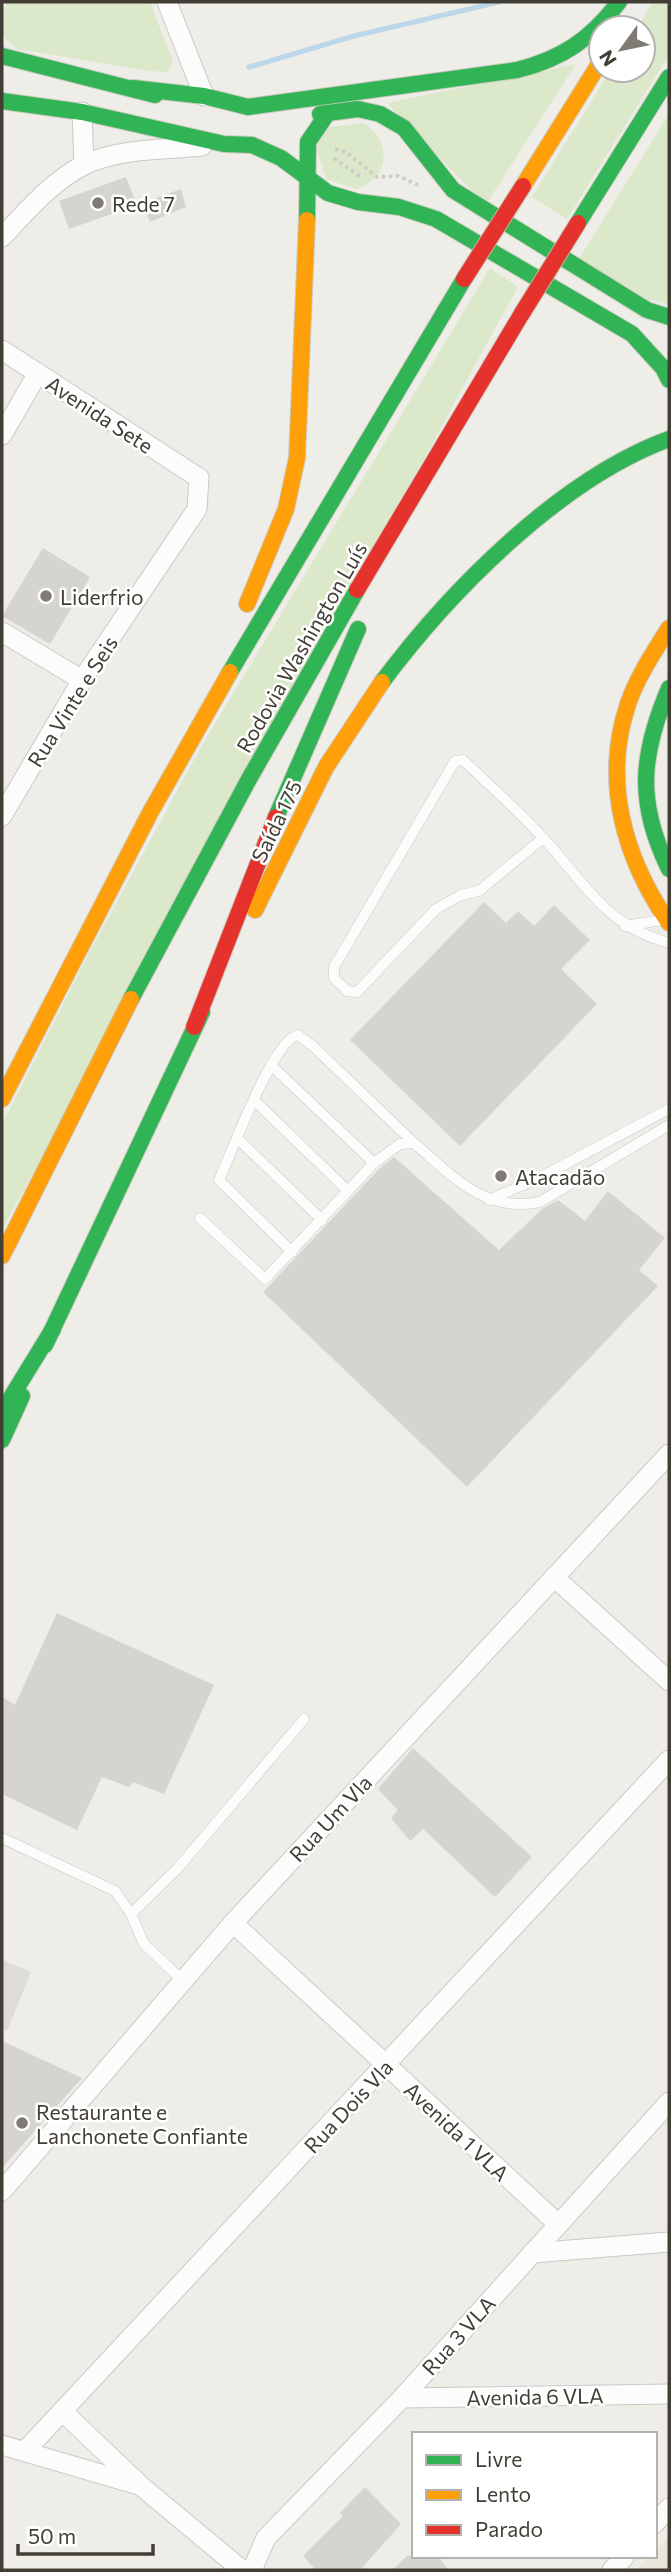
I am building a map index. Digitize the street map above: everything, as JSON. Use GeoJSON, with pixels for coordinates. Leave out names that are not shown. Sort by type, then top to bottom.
{"type":"FeatureCollection","features":[{"type":"Feature","properties":{"kind":"main road"},"geometry":{"type":"LineString","coordinates":[[133,88],[204,96],[248,107],[540,65],[583,45],[600,29],[619,2]]}},
{"type":"Feature","properties":{"kind":"main road"},"geometry":{"type":"LineString","coordinates":[[2,56],[133,88],[250,121],[358,109],[380,114],[404,128],[453,190],[647,310],[669,317]]}},
{"type":"Feature","properties":{"kind":"main road","name":"Rodovia Washington Luís"},"geometry":{"type":"LineString","coordinates":[[2,1256],[88,1076],[180,902],[422,477],[669,76]]}},
{"type":"Feature","properties":{"kind":"main road"},"geometry":{"type":"LineString","coordinates":[[2,1099],[150,813],[253,631],[464,279],[587,83]]}},
{"type":"Feature","properties":{"kind":"main road"},"geometry":{"type":"LineString","coordinates":[[2,101],[82,112],[224,144],[252,145],[281,158],[328,193],[358,202],[399,207],[436,219],[632,334],[663,368],[669,380]]}},
{"type":"Feature","properties":{"kind":"main road"},"geometry":{"type":"LineString","coordinates":[[150,813],[281,522],[296,458],[303,358],[307,142],[327,114]]}},
{"type":"Feature","properties":{"kind":"main road","name":"Saída 175"},"geometry":{"type":"LineString","coordinates":[[52,1329],[194,1027],[325,770],[354,722],[406,648],[530,524],[618,461],[669,439]]}},
{"type":"Feature","properties":{"kind":"main road"},"geometry":{"type":"LineString","coordinates":[[194,1027],[283,800],[422,477]]}},
{"type":"Feature","properties":{"kind":"main road"},"geometry":{"type":"LineString","coordinates":[[668,920],[642,881],[615,794],[618,743],[627,705],[642,671],[669,628]]}},
{"type":"Feature","properties":{"kind":"main road"},"geometry":{"type":"LineString","coordinates":[[669,688],[648,742],[646,788],[653,824],[669,870]]}},
{"type":"Feature","properties":{"kind":"main road"},"geometry":{"type":"LineString","coordinates":[[2,1412],[52,1329]]}},
{"type":"Feature","properties":{"kind":"main road"},"geometry":{"type":"LineString","coordinates":[[2,1440],[52,1329]]}},
{"type":"Feature","properties":{"kind":"street"},"geometry":{"type":"LineString","coordinates":[[166,2],[204,96]]}},
{"type":"Feature","properties":{"kind":"street"},"geometry":{"type":"LineString","coordinates":[[82,112],[84,165]]}},
{"type":"Feature","properties":{"kind":"street"},"geometry":{"type":"LineString","coordinates":[[2,237],[47,191],[84,165],[127,153],[224,144]]}},
{"type":"Feature","properties":{"kind":"street","name":"Avenida Sete"},"geometry":{"type":"LineString","coordinates":[[2,350],[199,478]]}},
{"type":"Feature","properties":{"kind":"street"},"geometry":{"type":"LineString","coordinates":[[2,435],[38,373]]}},
{"type":"Feature","properties":{"kind":"street","name":"Rua Vinte e Seis"},"geometry":{"type":"LineString","coordinates":[[2,816],[82,680],[197,509],[199,478]]}},
{"type":"Feature","properties":{"kind":"street"},"geometry":{"type":"LineString","coordinates":[[2,632],[82,680]]}},
{"type":"Feature","properties":{"kind":"street","name":"Rua Um Vla"},"geometry":{"type":"LineString","coordinates":[[2,2191],[233,1923],[669,1454]]}},
{"type":"Feature","properties":{"kind":"street"},"geometry":{"type":"LineString","coordinates":[[554,1577],[669,1681]]}},
{"type":"Feature","properties":{"kind":"street","name":"Rua Dois Vla"},"geometry":{"type":"LineString","coordinates":[[25,2451],[669,1760]]}},
{"type":"Feature","properties":{"kind":"street","name":"Avenida 1 VLA"},"geometry":{"type":"LineString","coordinates":[[233,1923],[558,2224]]}},
{"type":"Feature","properties":{"kind":"street","name":"Rua 3 VLA"},"geometry":{"type":"LineString","coordinates":[[252,2570],[266,2538],[402,2398],[669,2103]]}},
{"type":"Feature","properties":{"kind":"street"},"geometry":{"type":"LineString","coordinates":[[532,2253],[669,2242]]}},
{"type":"Feature","properties":{"kind":"street","name":"Avenida 6 VLA"},"geometry":{"type":"LineString","coordinates":[[402,2398],[669,2394]]}},
{"type":"Feature","properties":{"kind":"street"},"geometry":{"type":"LineString","coordinates":[[62,2411],[141,2486],[242,2570]]}},
{"type":"Feature","properties":{"kind":"street"},"geometry":{"type":"LineString","coordinates":[[2,2445],[141,2486]]}},
{"type":"Feature","properties":{"kind":"street"},"geometry":{"type":"LineString","coordinates":[[657,2521],[669,2508]]}},
{"type":"Feature","properties":{"kind":"lane"},"geometry":{"type":"LineString","coordinates":[[544,838],[479,891],[461,895],[436,909],[357,992],[347,991],[334,978],[334,967],[454,761],[463,760],[544,838],[609,915],[646,937],[669,943]]}},
{"type":"Feature","properties":{"kind":"lane"},"geometry":{"type":"LineString","coordinates":[[624,926],[668,920]]}},
{"type":"Feature","properties":{"kind":"lane"},"geometry":{"type":"LineString","coordinates":[[292,1252],[219,1180],[271,1065],[289,1038],[298,1035],[414,1143],[456,1179],[489,1200],[517,1206],[540,1202],[669,1125]]}},
{"type":"Feature","properties":{"kind":"lane"},"geometry":{"type":"LineString","coordinates":[[271,1065],[374,1163]]}},
{"type":"Feature","properties":{"kind":"lane"},"geometry":{"type":"LineString","coordinates":[[255,1101],[348,1191]]}},
{"type":"Feature","properties":{"kind":"lane"},"geometry":{"type":"LineString","coordinates":[[489,1200],[541,1177],[669,1109]]}},
{"type":"Feature","properties":{"kind":"lane"},"geometry":{"type":"LineString","coordinates":[[238,1139],[322,1220]]}},
{"type":"Feature","properties":{"kind":"lane"},"geometry":{"type":"LineString","coordinates":[[200,1219],[265,1279],[374,1163],[400,1144],[414,1143]]}},
{"type":"Feature","properties":{"kind":"lane"},"geometry":{"type":"LineString","coordinates":[[131,1914],[178,1868],[304,1719]]}},
{"type":"Feature","properties":{"kind":"lane"},"geometry":{"type":"LineString","coordinates":[[2,1838],[115,1891],[131,1914],[144,1944],[182,1980]]}},
{"type":"Feature","properties":{"kind":"shaded area"},"geometry":{"type":"Polygon","coordinates":[[[2,1960],[31,1972],[7,2031],[2,2029],[2,1960]]]}},
{"type":"Feature","properties":{"kind":"shaded area"},"geometry":{"type":"Polygon","coordinates":[[[669,2536],[669,2570],[637,2570],[648,2558],[657,2558],[657,2549],[669,2536]]]}},
{"type":"Feature","properties":{"kind":"green space"},"geometry":{"type":"Polygon","coordinates":[[[8,2],[150,2],[173,62],[167,72],[149,71],[17,49],[2,35],[2,15],[8,2]]]}},
{"type":"Feature","properties":{"kind":"green space"},"geometry":{"type":"Polygon","coordinates":[[[653,2],[669,2],[669,55],[657,74],[657,14],[646,14],[653,2]]]}},
{"type":"Feature","properties":{"kind":"green space"},"geometry":{"type":"Polygon","coordinates":[[[576,64],[488,201],[470,189],[387,103],[576,64]]]}},
{"type":"Feature","properties":{"kind":"green space"},"geometry":{"type":"Polygon","coordinates":[[[602,84],[651,84],[567,219],[532,197],[602,84]]]}},
{"type":"Feature","properties":{"kind":"green space"},"geometry":{"type":"Polygon","coordinates":[[[669,114],[669,304],[648,299],[579,259],[669,114]]]}},
{"type":"Feature","properties":{"kind":"green space"},"geometry":{"type":"Polygon","coordinates":[[[363,123],[373,131],[383,149],[384,159],[376,177],[356,189],[326,179],[316,147],[329,127],[363,123]]]}},
{"type":"Feature","properties":{"kind":"green space"},"geometry":{"type":"Polygon","coordinates":[[[490,268],[518,287],[2,1230],[2,1124],[88,955],[201,747],[490,268]]]}},
{"type":"Feature","properties":{"kind":"building","name":"Rede 7"},"geometry":{"type":"Polygon","coordinates":[[[126,177],[137,205],[69,229],[59,201],[126,177]]]}},
{"type":"Feature","properties":{"kind":"building","name":"Rede 7"},"geometry":{"type":"Polygon","coordinates":[[[181,189],[186,207],[150,222],[142,203],[181,189]]]}},
{"type":"Feature","properties":{"kind":"building","name":"Liderfrio"},"geometry":{"type":"Polygon","coordinates":[[[43,548],[90,577],[50,644],[2,616],[43,548]]]}},
{"type":"Feature","properties":{"kind":"building"},"geometry":{"type":"Polygon","coordinates":[[[484,902],[506,923],[518,911],[534,926],[554,905],[590,940],[561,969],[597,1004],[460,1146],[350,1040],[484,902]]]}},
{"type":"Feature","properties":{"kind":"building"},"geometry":{"type":"Polygon","coordinates":[[[394,1157],[499,1250],[542,1209],[558,1200],[585,1221],[608,1191],[665,1238],[639,1270],[658,1286],[467,1487],[263,1292],[379,1169],[394,1157]]]}},
{"type":"Feature","properties":{"kind":"building"},"geometry":{"type":"Polygon","coordinates":[[[57,1613],[214,1685],[164,1794],[133,1782],[129,1787],[102,1777],[77,1830],[2,1794],[2,1697],[15,1705],[57,1613]]]}},
{"type":"Feature","properties":{"kind":"building"},"geometry":{"type":"Polygon","coordinates":[[[413,1748],[532,1857],[495,1897],[423,1829],[410,1841],[391,1818],[398,1810],[378,1789],[413,1748]]]}},
{"type":"Feature","properties":{"kind":"building","name":"Restaurante e Lanchonete Confiante"},"geometry":{"type":"Polygon","coordinates":[[[2,2041],[82,2078],[2,2168],[2,2041]]]}},
{"type":"Feature","properties":{"kind":"building"},"geometry":{"type":"Polygon","coordinates":[[[365,2487],[401,2524],[360,2570],[316,2570],[303,2556],[343,2516],[340,2513],[365,2487]]]}},
{"type":"Feature","properties":{"kind":"building"},"geometry":{"type":"Polygon","coordinates":[[[407,2556],[412,2556],[439,2558],[449,2570],[392,2570],[407,2556]]]}},
{"type":"Feature","properties":{"kind":"waterway"},"geometry":{"type":"LineString","coordinates":[[249,67],[354,36],[499,2]]}},
{"type":"Feature","properties":{"kind":"traffic: fast"},"geometry":{"type":"LineString","coordinates":[[133,88],[204,96],[248,107],[517,70],[548,60],[574,46],[598,27],[619,2]]}},
{"type":"Feature","properties":{"kind":"traffic: fast"},"geometry":{"type":"LineString","coordinates":[[2,56],[155,95]]}},
{"type":"Feature","properties":{"kind":"traffic: fast"},"geometry":{"type":"LineString","coordinates":[[578,223],[669,77]]}},
{"type":"Feature","properties":{"kind":"traffic: fast"},"geometry":{"type":"LineString","coordinates":[[2,101],[82,112],[224,144],[252,145],[281,158],[328,193],[358,202],[399,207],[436,219],[632,334],[663,368],[669,380]]}},
{"type":"Feature","properties":{"kind":"traffic: fast"},"geometry":{"type":"LineString","coordinates":[[320,114],[358,109],[380,114],[404,128],[453,190],[647,310],[669,317]]}},
{"type":"Feature","properties":{"kind":"traffic: fast"},"geometry":{"type":"LineString","coordinates":[[307,220],[308,142],[327,114]]}},
{"type":"Feature","properties":{"kind":"traffic: fast"},"geometry":{"type":"LineString","coordinates":[[230,672],[464,279]]}},
{"type":"Feature","properties":{"kind":"traffic: fast"},"geometry":{"type":"LineString","coordinates":[[382,682],[440,611],[510,541],[548,509],[588,481],[628,457],[669,439]]}},
{"type":"Feature","properties":{"kind":"traffic: fast"},"geometry":{"type":"LineString","coordinates":[[131,999],[249,779],[357,590]]}},
{"type":"Feature","properties":{"kind":"traffic: fast"},"geometry":{"type":"LineString","coordinates":[[276,817],[358,629]]}},
{"type":"Feature","properties":{"kind":"traffic: fast"},"geometry":{"type":"LineString","coordinates":[[669,688],[653,735],[646,778],[651,822],[669,869]]}},
{"type":"Feature","properties":{"kind":"traffic: fast"},"geometry":{"type":"LineString","coordinates":[[45,1345],[202,1012]]}},
{"type":"Feature","properties":{"kind":"traffic: fast"},"geometry":{"type":"LineString","coordinates":[[2,1412],[53,1329]]}},
{"type":"Feature","properties":{"kind":"traffic: fast"},"geometry":{"type":"LineString","coordinates":[[2,1440],[22,1396]]}},
{"type":"Feature","properties":{"kind":"traffic: slow"},"geometry":{"type":"LineString","coordinates":[[523,186],[587,83]]}},
{"type":"Feature","properties":{"kind":"traffic: slow"},"geometry":{"type":"LineString","coordinates":[[247,604],[286,509],[297,458],[307,220]]}},
{"type":"Feature","properties":{"kind":"traffic: slow"},"geometry":{"type":"LineString","coordinates":[[669,628],[646,665],[628,704],[620,733],[617,762],[622,818],[629,845],[653,898],[669,923]]}},
{"type":"Feature","properties":{"kind":"traffic: slow"},"geometry":{"type":"LineString","coordinates":[[2,1099],[150,813],[230,672]]}},
{"type":"Feature","properties":{"kind":"traffic: slow"},"geometry":{"type":"LineString","coordinates":[[255,910],[326,767],[382,682]]}},
{"type":"Feature","properties":{"kind":"traffic: slow"},"geometry":{"type":"LineString","coordinates":[[2,1256],[131,999]]}},
{"type":"Feature","properties":{"kind":"traffic: jam"},"geometry":{"type":"LineString","coordinates":[[464,279],[523,186]]}},
{"type":"Feature","properties":{"kind":"traffic: jam"},"geometry":{"type":"LineString","coordinates":[[521,315],[578,223]]}},
{"type":"Feature","properties":{"kind":"traffic: jam"},"geometry":{"type":"LineString","coordinates":[[357,590],[521,315]]}},
{"type":"Feature","properties":{"kind":"traffic: jam"},"geometry":{"type":"LineString","coordinates":[[194,1027],[276,817]]}},
{"type":"Feature","properties":{"kind":"place","name":"Rede 7"},"geometry":{"type":"Point","coordinates":[98,203]}},
{"type":"Feature","properties":{"kind":"place","name":"Liderfrio"},"geometry":{"type":"Point","coordinates":[46,596]}},
{"type":"Feature","properties":{"kind":"place","name":"Atacadão"},"geometry":{"type":"Point","coordinates":[501,1176]}},
{"type":"Feature","properties":{"kind":"place","name":"Restaurante e Lanchonete Confiante"},"geometry":{"type":"Point","coordinates":[22,2123]}}]}
